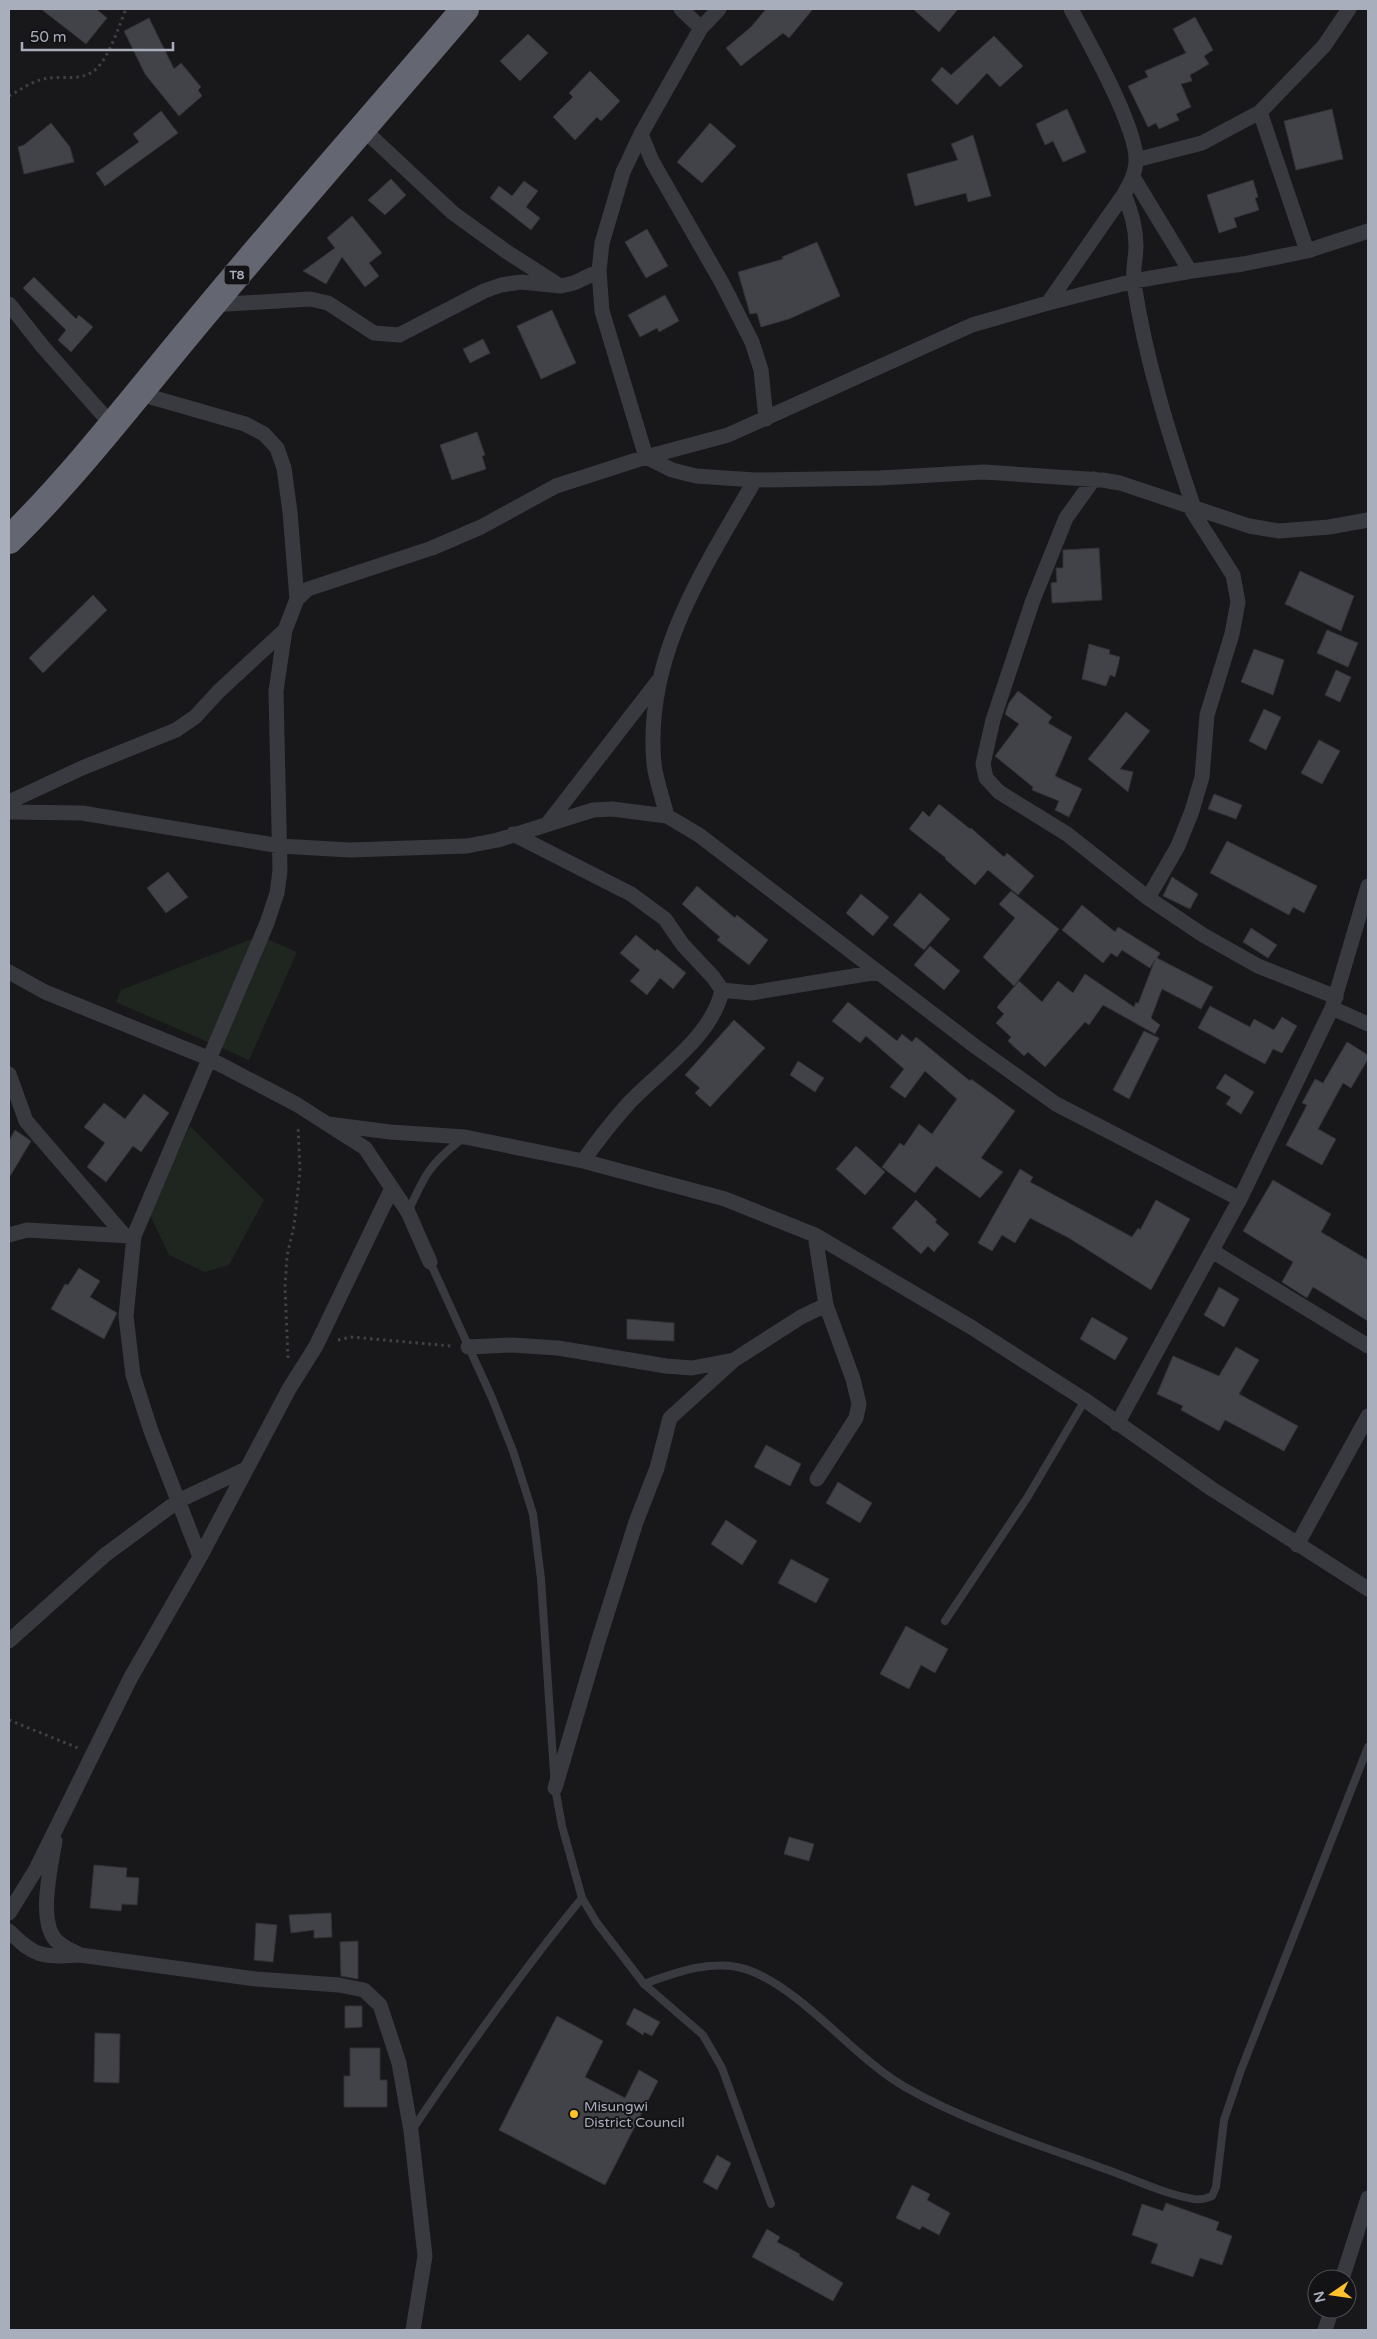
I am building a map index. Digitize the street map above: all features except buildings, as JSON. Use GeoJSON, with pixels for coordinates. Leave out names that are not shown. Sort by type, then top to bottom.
{"type":"FeatureCollection","features":[{"type":"Feature","properties":{"kind":"highway","name":"T8"},"geometry":{"type":"LineString","coordinates":[[9,540],[112,425],[211,305],[465,9]]}},
{"type":"Feature","properties":{"kind":"street"},"geometry":{"type":"LineString","coordinates":[[681,9],[701,28]]}},
{"type":"Feature","properties":{"kind":"street"},"geometry":{"type":"LineString","coordinates":[[719,9],[701,28],[641,134],[623,172],[609,214],[602,243],[599,271],[602,311],[646,458],[672,470],[688,474],[755,480],[880,478],[984,472],[1094,480],[1120,483],[1249,526],[1279,531],[1328,527],[1368,520]]}},
{"type":"Feature","properties":{"kind":"street"},"geometry":{"type":"LineString","coordinates":[[1048,303],[1124,194],[1133,177],[1136,160],[1123,114],[1071,9]]}},
{"type":"Feature","properties":{"kind":"street"},"geometry":{"type":"LineString","coordinates":[[1136,160],[1202,143],[1260,112],[1324,46],[1350,9]]}},
{"type":"Feature","properties":{"kind":"street"},"geometry":{"type":"LineString","coordinates":[[1260,112],[1307,251]]}},
{"type":"Feature","properties":{"kind":"street"},"geometry":{"type":"LineString","coordinates":[[363,129],[453,213],[507,252],[561,286]]}},
{"type":"Feature","properties":{"kind":"street"},"geometry":{"type":"LineString","coordinates":[[641,134],[656,169],[722,283],[752,342],[761,370],[766,419]]}},
{"type":"Feature","properties":{"kind":"street"},"geometry":{"type":"LineString","coordinates":[[1133,177],[1190,271]]}},
{"type":"Feature","properties":{"kind":"street"},"geometry":{"type":"LineString","coordinates":[[1124,194],[1136,230],[1134,281],[1150,360],[1169,435],[1192,507],[1233,575],[1238,602],[1232,634],[1207,715],[1202,777],[1192,811],[1178,846],[1148,898]]}},
{"type":"Feature","properties":{"kind":"street"},"geometry":{"type":"LineString","coordinates":[[297,599],[308,589],[432,548],[480,527],[556,486],[728,435],[972,325],[1134,281],[1243,264],[1307,251],[1368,231]]}},
{"type":"Feature","properties":{"kind":"street"},"geometry":{"type":"LineString","coordinates":[[211,305],[310,299],[328,303],[374,333],[399,335],[484,291],[501,285],[521,282],[561,286],[574,283],[599,271]]}},
{"type":"Feature","properties":{"kind":"street"},"geometry":{"type":"LineString","coordinates":[[9,304],[43,347],[112,425]]}},
{"type":"Feature","properties":{"kind":"street"},"geometry":{"type":"LineString","coordinates":[[137,393],[245,424],[264,434],[277,448],[284,468],[289,504],[297,599],[285,630],[276,691],[280,846],[278,886],[270,915],[129,1236],[126,1316],[134,1375],[151,1431],[200,1557]]}},
{"type":"Feature","properties":{"kind":"street"},"geometry":{"type":"LineString","coordinates":[[667,816],[654,766],[653,724],[659,679],[673,632],[704,570],[755,480]]}},
{"type":"Feature","properties":{"kind":"street"},"geometry":{"type":"LineString","coordinates":[[1094,480],[1066,518],[1046,565],[994,720],[984,757],[986,778],[999,792],[1067,834],[1148,898],[1203,935],[1258,966],[1334,1003],[1368,1024]]}},
{"type":"Feature","properties":{"kind":"street"},"geometry":{"type":"LineString","coordinates":[[9,802],[82,768],[176,730],[195,717],[219,691],[285,630]]}},
{"type":"Feature","properties":{"kind":"street"},"geometry":{"type":"LineString","coordinates":[[548,823],[659,679]]}},
{"type":"Feature","properties":{"kind":"street"},"geometry":{"type":"LineString","coordinates":[[9,812],[82,813],[280,846],[350,850],[466,846],[498,840],[593,810],[636,810],[667,816],[699,834],[878,972],[1056,1104],[1240,1199]]}},
{"type":"Feature","properties":{"kind":"street"},"geometry":{"type":"LineString","coordinates":[[513,834],[631,894],[665,919],[683,945],[713,977],[722,990],[720,1000],[707,1027],[629,1103],[603,1132],[583,1161]]}},
{"type":"Feature","properties":{"kind":"street"},"geometry":{"type":"LineString","coordinates":[[1117,1424],[1240,1199],[1334,1003],[1368,886]]}},
{"type":"Feature","properties":{"kind":"street"},"geometry":{"type":"LineString","coordinates":[[9,972],[45,992],[208,1058],[296,1104],[365,1148],[408,1212],[430,1262]]}},
{"type":"Feature","properties":{"kind":"street"},"geometry":{"type":"LineString","coordinates":[[722,990],[751,993],[878,972]]}},
{"type":"Feature","properties":{"kind":"street"},"geometry":{"type":"LineString","coordinates":[[9,1074],[26,1121],[129,1236]]}},
{"type":"Feature","properties":{"kind":"street"},"geometry":{"type":"LineString","coordinates":[[328,1124],[390,1132],[465,1137],[583,1161],[725,1199],[814,1235],[971,1327],[1085,1400],[1117,1424],[1297,1545],[1368,1588]]}},
{"type":"Feature","properties":{"kind":"street"},"geometry":{"type":"LineString","coordinates":[[9,1913],[35,1871],[131,1677],[200,1557],[290,1389],[316,1346],[392,1188]]}},
{"type":"Feature","properties":{"kind":"street"},"geometry":{"type":"LineString","coordinates":[[9,1235],[35,1230],[129,1236]]}},
{"type":"Feature","properties":{"kind":"street"},"geometry":{"type":"LineString","coordinates":[[814,1235],[826,1305],[853,1379],[859,1404],[856,1418],[817,1479]]}},
{"type":"Feature","properties":{"kind":"street"},"geometry":{"type":"LineString","coordinates":[[1212,1251],[1368,1346]]}},
{"type":"Feature","properties":{"kind":"street"},"geometry":{"type":"LineString","coordinates":[[555,1788],[636,1522],[657,1468],[670,1418],[734,1360],[801,1317],[826,1305]]}},
{"type":"Feature","properties":{"kind":"street"},"geometry":{"type":"LineString","coordinates":[[468,1347],[512,1345],[558,1348],[666,1366],[692,1368],[734,1360]]}},
{"type":"Feature","properties":{"kind":"street"},"geometry":{"type":"LineString","coordinates":[[1297,1545],[1368,1416]]}},
{"type":"Feature","properties":{"kind":"street"},"geometry":{"type":"LineString","coordinates":[[9,1641],[105,1555],[178,1502],[246,1469]]}},
{"type":"Feature","properties":{"kind":"street"},"geometry":{"type":"LineString","coordinates":[[57,1827],[46,1910],[48,1927],[57,1942],[80,1955]]}},
{"type":"Feature","properties":{"kind":"street"},"geometry":{"type":"LineString","coordinates":[[9,1931],[24,1946],[37,1955],[80,1955],[256,1979],[339,1985],[364,1990],[380,2005],[398,2063],[411,2131],[425,2256],[414,2330]]}},
{"type":"Feature","properties":{"kind":"street"},"geometry":{"type":"LineString","coordinates":[[1345,2269],[1368,2198]]}},
{"type":"Feature","properties":{"kind":"lane"},"geometry":{"type":"LineString","coordinates":[[408,1212],[423,1178],[439,1157],[465,1137]]}},
{"type":"Feature","properties":{"kind":"lane"},"geometry":{"type":"LineString","coordinates":[[430,1262],[513,1452],[533,1514],[541,1579],[555,1788],[562,1826],[582,1898],[597,1923],[644,1984],[703,2035],[722,2068],[771,2204]]}},
{"type":"Feature","properties":{"kind":"lane"},"geometry":{"type":"LineString","coordinates":[[945,1621],[1027,1498],[1085,1400]]}},
{"type":"Feature","properties":{"kind":"lane"},"geometry":{"type":"LineString","coordinates":[[644,1984],[672,1974],[702,1967],[723,1967],[750,1971],[780,1988],[904,2087],[960,2114],[1070,2156],[1178,2195],[1204,2200],[1212,2196],[1216,2187],[1224,2120],[1241,2070],[1368,1747]]}},
{"type":"Feature","properties":{"kind":"lane"},"geometry":{"type":"LineString","coordinates":[[411,2131],[488,2018],[538,1951],[582,1898]]}},
{"type":"Feature","properties":{"kind":"path"},"geometry":{"type":"LineString","coordinates":[[9,96],[41,80],[55,77],[72,78],[94,71],[102,62],[126,9]]}},
{"type":"Feature","properties":{"kind":"path"},"geometry":{"type":"LineString","coordinates":[[290,1389],[285,1287],[286,1256],[294,1226],[300,1170],[296,1104]]}},
{"type":"Feature","properties":{"kind":"path"},"geometry":{"type":"LineString","coordinates":[[316,1346],[350,1337],[468,1347]]}},
{"type":"Feature","properties":{"kind":"path"},"geometry":{"type":"LineString","coordinates":[[9,1720],[94,1754]]}},
{"type":"Feature","properties":{"kind":"shaded area"},"geometry":{"type":"Polygon","coordinates":[[[260,936],[297,952],[249,1060],[116,1002],[121,990],[260,936]]]}},
{"type":"Feature","properties":{"kind":"shaded area"},"geometry":{"type":"Polygon","coordinates":[[[190,1126],[264,1200],[229,1265],[205,1272],[169,1255],[149,1213],[190,1126]]]}},
{"type":"Feature","properties":{"kind":"place","name":"Misungwi District Council"},"geometry":{"type":"Point","coordinates":[574,2114]}}]}
